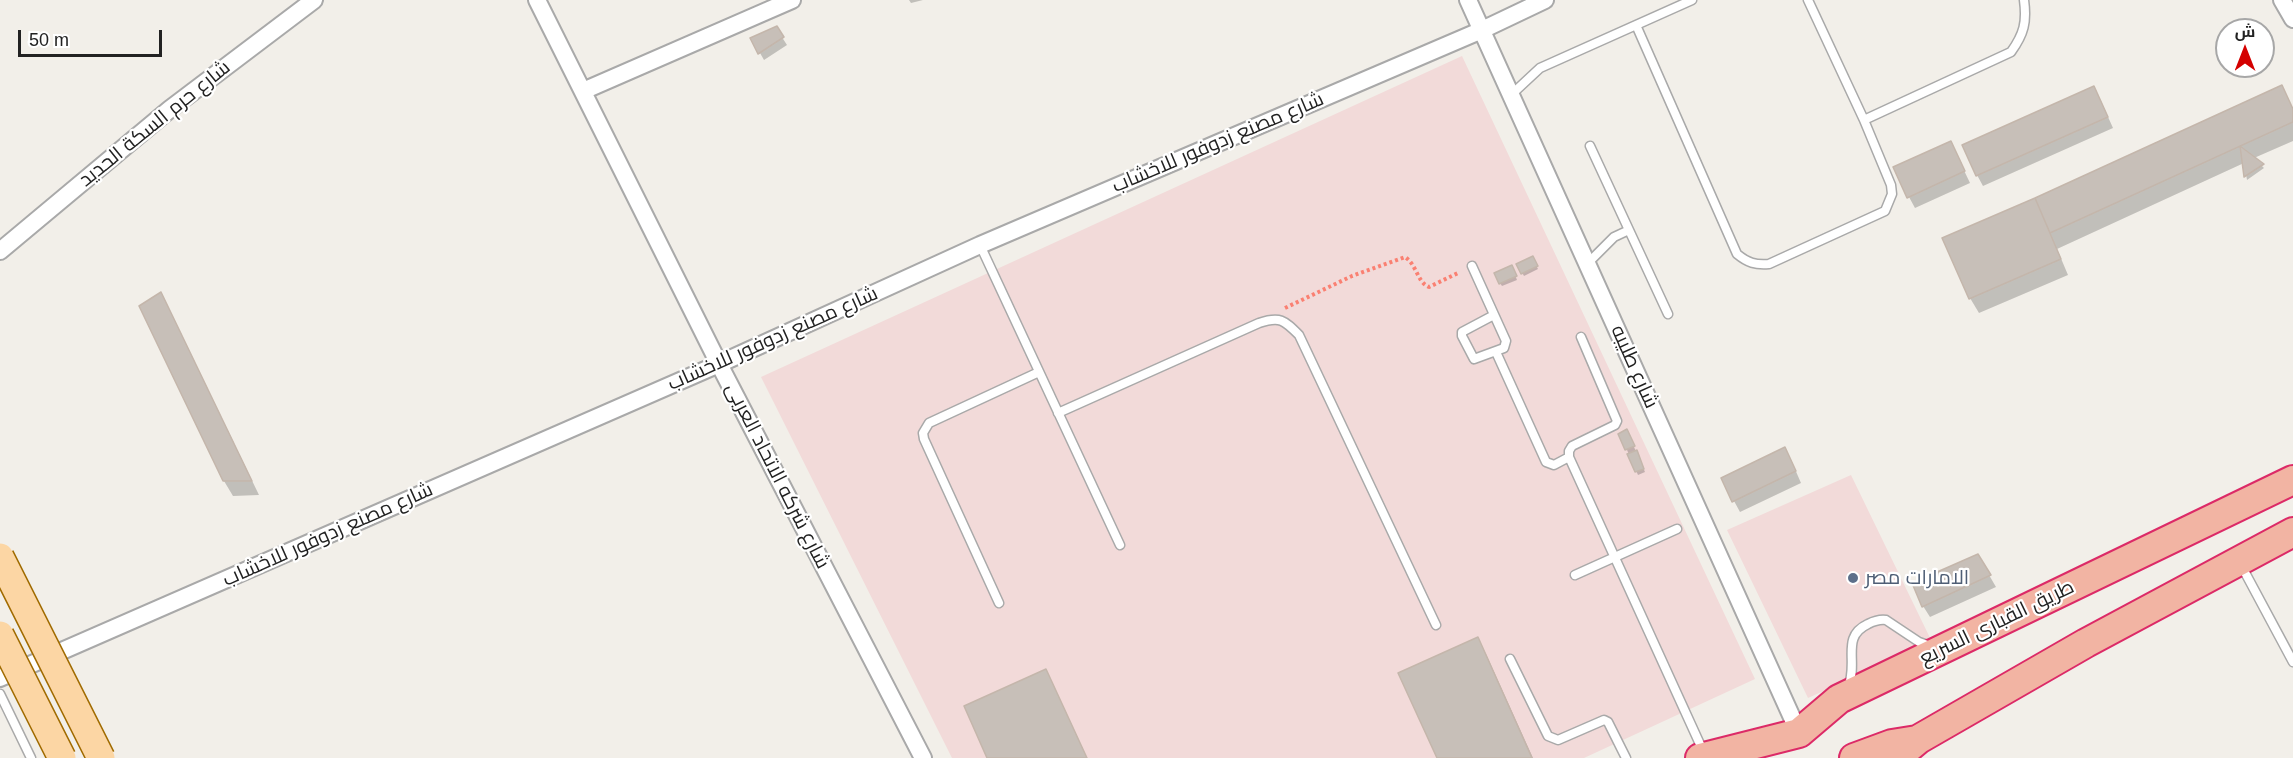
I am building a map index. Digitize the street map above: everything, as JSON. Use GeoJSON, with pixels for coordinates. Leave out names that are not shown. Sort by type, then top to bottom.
{"type":"FeatureCollection","features":[{"type":"Feature","properties":{"kind":"highway","name":"طريق القبارى السريع"},"geometry":{"type":"LineString","coordinates":[[1703,757],[1799,733],[1839,699],[2293,480]]}},
{"type":"Feature","properties":{"kind":"highway"},"geometry":{"type":"LineString","coordinates":[[1896,758],[1919,739],[2086,643],[2293,532]]}},
{"type":"Feature","properties":{"kind":"highway"},"geometry":{"type":"LineString","coordinates":[[1854,758],[1892,744],[1919,739]]}},
{"type":"Feature","properties":{"kind":"main road"},"geometry":{"type":"LineString","coordinates":[[0,557],[101,758]]}},
{"type":"Feature","properties":{"kind":"main road"},"geometry":{"type":"LineString","coordinates":[[0,635],[62,758]]}},
{"type":"Feature","properties":{"kind":"street","name":"شارع حرم السكة الحديد"},"geometry":{"type":"LineString","coordinates":[[0,251],[170,109],[314,0]]}},
{"type":"Feature","properties":{"kind":"street","name":"شارع شركه الاتحاد العربى"},"geometry":{"type":"LineString","coordinates":[[537,0],[718,364],[923,758]]}},
{"type":"Feature","properties":{"kind":"street"},"geometry":{"type":"LineString","coordinates":[[584,91],[792,0]]}},
{"type":"Feature","properties":{"kind":"street","name":"شارع طليبه"},"geometry":{"type":"LineString","coordinates":[[1468,0],[1799,733]]}},
{"type":"Feature","properties":{"kind":"street","name":"شارع مصنع زدوفور للاخشاب"},"geometry":{"type":"LineString","coordinates":[[0,678],[718,364],[980,245],[1482,30],[1545,0]]}},
{"type":"Feature","properties":{"kind":"street"},"geometry":{"type":"LineString","coordinates":[[2282,0],[2293,19]]}},
{"type":"Feature","properties":{"kind":"lane"},"geometry":{"type":"LineString","coordinates":[[1511,95],[1540,68],[1692,0]]}},
{"type":"Feature","properties":{"kind":"lane"},"geometry":{"type":"LineString","coordinates":[[1636,25],[1737,254],[1757,265],[1769,264],[1885,211],[1890,203],[1891,185],[1864,120],[1808,0]]}},
{"type":"Feature","properties":{"kind":"lane"},"geometry":{"type":"LineString","coordinates":[[1864,120],[2011,52],[2022,37],[2026,19],[2024,0]]}},
{"type":"Feature","properties":{"kind":"lane"},"geometry":{"type":"LineString","coordinates":[[1590,146],[1668,314]]}},
{"type":"Feature","properties":{"kind":"lane"},"geometry":{"type":"LineString","coordinates":[[1587,264],[1614,237],[1629,230]]}},
{"type":"Feature","properties":{"kind":"lane"},"geometry":{"type":"LineString","coordinates":[[980,245],[1120,545]]}},
{"type":"Feature","properties":{"kind":"lane"},"geometry":{"type":"LineString","coordinates":[[1472,266],[1506,341],[1503,348],[1496,352],[1474,359],[1462,336],[1464,329],[1494,315]]}},
{"type":"Feature","properties":{"kind":"lane"},"geometry":{"type":"LineString","coordinates":[[1058,412],[1273,318],[1285,321],[1299,335],[1436,625]]}},
{"type":"Feature","properties":{"kind":"lane"},"geometry":{"type":"LineString","coordinates":[[1581,337],[1617,421],[1615,425],[1572,446],[1569,457],[1703,757]]}},
{"type":"Feature","properties":{"kind":"lane"},"geometry":{"type":"LineString","coordinates":[[1496,352],[1546,462],[1554,465],[1569,457]]}},
{"type":"Feature","properties":{"kind":"lane"},"geometry":{"type":"LineString","coordinates":[[999,603],[923,433],[929,423],[1039,372]]}},
{"type":"Feature","properties":{"kind":"lane"},"geometry":{"type":"LineString","coordinates":[[1575,575],[1677,529]]}},
{"type":"Feature","properties":{"kind":"lane"},"geometry":{"type":"LineString","coordinates":[[2238,560],[2293,663]]}},
{"type":"Feature","properties":{"kind":"lane"},"geometry":{"type":"LineString","coordinates":[[1839,699],[1847,689],[1852,677],[1852,641],[1857,629],[1880,619],[1886,620],[1919,642],[1933,647],[1948,647]]}},
{"type":"Feature","properties":{"kind":"lane"},"geometry":{"type":"LineString","coordinates":[[1510,659],[1548,736],[1558,740],[1604,720],[1608,722],[1626,758]]}},
{"type":"Feature","properties":{"kind":"lane"},"geometry":{"type":"LineString","coordinates":[[0,694],[31,758]]}},
{"type":"Feature","properties":{"kind":"path"},"geometry":{"type":"LineString","coordinates":[[1273,318],[1309,295],[1405,257],[1416,268],[1423,284],[1429,287],[1472,266]]}},
{"type":"Feature","properties":{"kind":"shaded area"},"geometry":{"type":"Polygon","coordinates":[[[1462,56],[1755,679],[1584,758],[952,758],[761,377],[1462,56]]]}},
{"type":"Feature","properties":{"kind":"shaded area"},"geometry":{"type":"Polygon","coordinates":[[[1851,475],[1932,642],[1808,698],[1727,530],[1851,475]]]}},
{"type":"Feature","properties":{"kind":"building"},"geometry":{"type":"Polygon","coordinates":[[[777,26],[784,37],[758,54],[750,38],[777,26]]]}},
{"type":"Feature","properties":{"kind":"building"},"geometry":{"type":"Polygon","coordinates":[[[2282,85],[2293,109],[2293,122],[2050,233],[2035,198],[2282,85]]]}},
{"type":"Feature","properties":{"kind":"building"},"geometry":{"type":"Polygon","coordinates":[[[2094,86],[2108,117],[1976,176],[1962,145],[2094,86]]]}},
{"type":"Feature","properties":{"kind":"building"},"geometry":{"type":"Polygon","coordinates":[[[1951,141],[1965,171],[1907,198],[1893,167],[1951,141]]]}},
{"type":"Feature","properties":{"kind":"building"},"geometry":{"type":"Polygon","coordinates":[[[2240,146],[2264,164],[2244,177],[2240,146]]]}},
{"type":"Feature","properties":{"kind":"building"},"geometry":{"type":"Polygon","coordinates":[[[2035,198],[2061,259],[1969,299],[1942,238],[2035,198]]]}},
{"type":"Feature","properties":{"kind":"building"},"geometry":{"type":"Polygon","coordinates":[[[1533,256],[1538,266],[1521,274],[1516,264],[1533,256]]]}},
{"type":"Feature","properties":{"kind":"building"},"geometry":{"type":"Polygon","coordinates":[[[1512,265],[1517,276],[1499,284],[1494,273],[1512,265]]]}},
{"type":"Feature","properties":{"kind":"building"},"geometry":{"type":"Polygon","coordinates":[[[161,292],[252,481],[223,481],[139,306],[161,292]]]}},
{"type":"Feature","properties":{"kind":"building"},"geometry":{"type":"Polygon","coordinates":[[[1627,429],[1635,446],[1625,450],[1618,434],[1627,429]]]}},
{"type":"Feature","properties":{"kind":"building"},"geometry":{"type":"Polygon","coordinates":[[[1785,447],[1796,471],[1732,502],[1721,478],[1785,447]]]}},
{"type":"Feature","properties":{"kind":"building"},"geometry":{"type":"Polygon","coordinates":[[[1637,450],[1644,469],[1635,472],[1627,454],[1637,450]]]}},
{"type":"Feature","properties":{"kind":"building"},"geometry":{"type":"Polygon","coordinates":[[[1978,554],[1991,575],[1922,607],[1912,583],[1978,554]]]}},
{"type":"Feature","properties":{"kind":"building"},"geometry":{"type":"Polygon","coordinates":[[[1478,637],[1532,758],[1437,758],[1398,673],[1478,637]]]}},
{"type":"Feature","properties":{"kind":"building"},"geometry":{"type":"Polygon","coordinates":[[[1046,669],[1087,758],[987,758],[964,706],[1046,669]]]}},
{"type":"Feature","properties":{"kind":"place","name":"الامارات مصر"},"geometry":{"type":"Point","coordinates":[1853,578]}}]}
